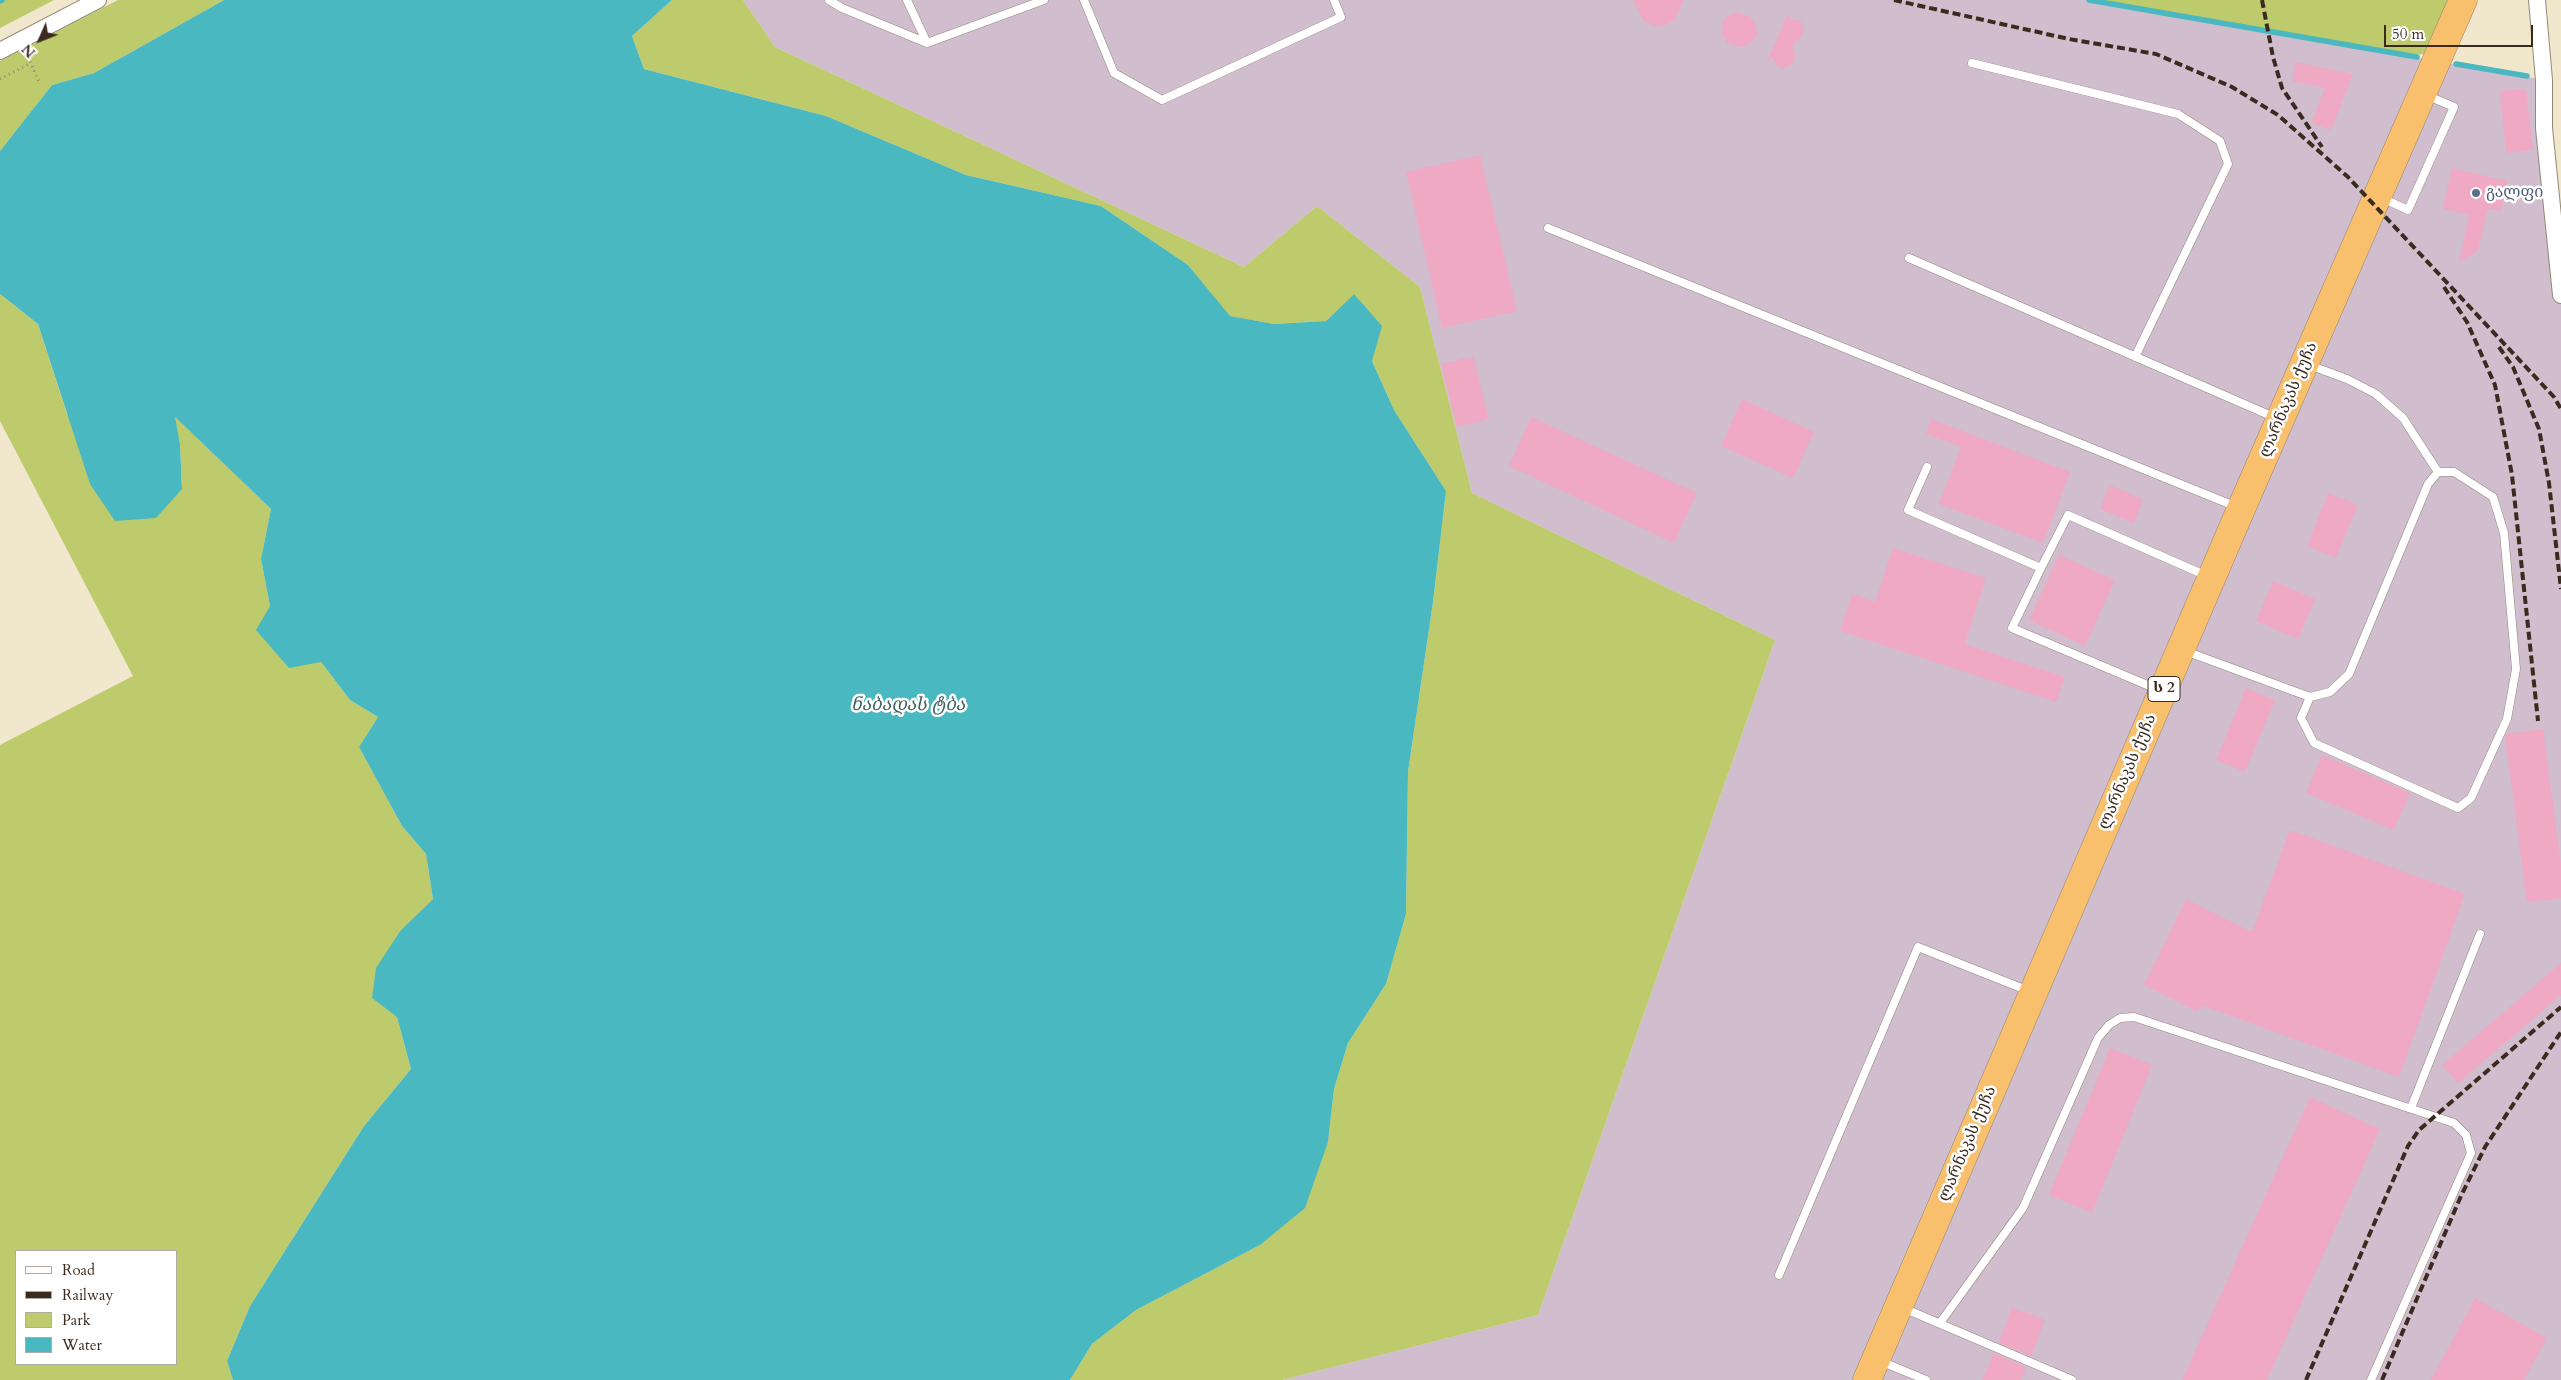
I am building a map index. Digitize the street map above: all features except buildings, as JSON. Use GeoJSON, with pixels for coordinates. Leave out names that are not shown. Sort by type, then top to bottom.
{"type":"FeatureCollection","features":[{"type":"Feature","properties":{"kind":"highway","name":"ლარნაკას ქუჩა"},"geometry":{"type":"LineString","coordinates":[[1871,1370],[2462,0]]}},
{"type":"Feature","properties":{"kind":"street"},"geometry":{"type":"LineString","coordinates":[[0,51],[98,0]]}},
{"type":"Feature","properties":{"kind":"street"},"geometry":{"type":"LineString","coordinates":[[2537,0],[2544,80],[2544,128],[2561,295]]}},
{"type":"Feature","properties":{"kind":"lane"},"geometry":{"type":"LineString","coordinates":[[829,0],[842,8],[927,43],[1044,0]]}},
{"type":"Feature","properties":{"kind":"lane"},"geometry":{"type":"LineString","coordinates":[[907,0],[927,43]]}},
{"type":"Feature","properties":{"kind":"lane"},"geometry":{"type":"LineString","coordinates":[[1084,0],[1114,74],[1162,100],[1341,17],[1334,0]]}},
{"type":"Feature","properties":{"kind":"lane"},"geometry":{"type":"LineString","coordinates":[[1972,63],[2178,114],[2220,141],[2228,164],[2135,357]]}},
{"type":"Feature","properties":{"kind":"lane"},"geometry":{"type":"LineString","coordinates":[[1548,228],[2241,509]]}},
{"type":"Feature","properties":{"kind":"lane"},"geometry":{"type":"LineString","coordinates":[[1909,258],[2280,420]]}},
{"type":"Feature","properties":{"kind":"lane"},"geometry":{"type":"LineString","coordinates":[[2305,363],[2347,379],[2376,394],[2403,418],[2438,472]]}},
{"type":"Feature","properties":{"kind":"lane"},"geometry":{"type":"LineString","coordinates":[[1927,467],[1908,510],[2041,568]]}},
{"type":"Feature","properties":{"kind":"lane"},"geometry":{"type":"LineString","coordinates":[[2181,649],[2310,697],[2330,692],[2349,674],[2428,484],[2438,472]]}},
{"type":"Feature","properties":{"kind":"lane"},"geometry":{"type":"LineString","coordinates":[[2310,697],[2301,718],[2314,743],[2458,808],[2471,798],[2507,719],[2516,669],[2504,533],[2493,497],[2454,472],[2438,472]]}},
{"type":"Feature","properties":{"kind":"lane"},"geometry":{"type":"LineString","coordinates":[[2163,692],[2012,628],[2068,515],[2212,578]]}},
{"type":"Feature","properties":{"kind":"lane"},"geometry":{"type":"LineString","coordinates":[[2411,1108],[2480,934]]}},
{"type":"Feature","properties":{"kind":"lane"},"geometry":{"type":"LineString","coordinates":[[1779,1275],[1918,947],[2033,992]]}},
{"type":"Feature","properties":{"kind":"lane"},"geometry":{"type":"LineString","coordinates":[[1940,1323],[2022,1208],[2098,1038],[2109,1025],[2120,1018],[2134,1017],[2454,1122],[2466,1135],[2471,1153],[2371,1380]]}},
{"type":"Feature","properties":{"kind":"lane"},"geometry":{"type":"LineString","coordinates":[[1899,1306],[2072,1380]]}},
{"type":"Feature","properties":{"kind":"lane"},"geometry":{"type":"LineString","coordinates":[[1871,1370],[1926,1380]]}},
{"type":"Feature","properties":{"kind":"path"},"geometry":{"type":"LineString","coordinates":[[20,40],[40,84]]}},
{"type":"Feature","properties":{"kind":"path"},"geometry":{"type":"LineString","coordinates":[[0,79],[31,63]]}},
{"type":"Feature","properties":{"kind":"shaded area"},"geometry":{"type":"Polygon","coordinates":[[[743,0],[2089,0],[2544,80],[2561,293],[2561,1380],[1282,1380],[1538,1315],[1775,640],[1472,493],[1420,287],[1317,206],[1244,267],[775,47],[743,0]]]}},
{"type":"Feature","properties":{"kind":"green space"},"geometry":{"type":"Polygon","coordinates":[[[0,0],[54,0],[0,28],[0,0]]]}},
{"type":"Feature","properties":{"kind":"green space"},"geometry":{"type":"Polygon","coordinates":[[[118,0],[224,0],[94,73],[52,85],[0,151],[0,61],[118,0]]]}},
{"type":"Feature","properties":{"kind":"green space"},"geometry":{"type":"Polygon","coordinates":[[[672,0],[743,0],[775,47],[1244,267],[1317,206],[1420,287],[1472,493],[1775,640],[1538,1315],[1282,1380],[1070,1380],[1092,1344],[1136,1310],[1260,1245],[1328,1142],[1334,1089],[1348,1043],[1386,984],[1406,914],[1408,772],[1433,602],[1446,491],[1394,410],[1372,361],[1354,294],[1326,321],[1274,324],[1229,316],[1188,265],[1101,206],[966,175],[826,116],[644,69],[632,36],[672,0]]]}},
{"type":"Feature","properties":{"kind":"green space"},"geometry":{"type":"Polygon","coordinates":[[[2089,0],[2455,0],[2431,53],[2408,56],[2089,0]]]}},
{"type":"Feature","properties":{"kind":"green space"},"geometry":{"type":"Polygon","coordinates":[[[0,294],[38,324],[67,414],[182,489],[180,444],[174,416],[271,509],[261,559],[270,606],[321,662],[350,700],[378,717],[359,747],[402,826],[426,854],[433,899],[401,930],[397,1017],[411,1069],[364,1126],[250,1306],[227,1361],[233,1380],[0,1380],[0,745],[133,676],[0,421],[0,294]]]}},
{"type":"Feature","properties":{"kind":"water","name":"ნაბადას ტბა"},"geometry":{"type":"Polygon","coordinates":[[[224,0],[672,0],[632,36],[644,69],[826,116],[966,175],[1101,206],[1188,265],[1230,316],[1274,324],[1326,321],[1354,294],[1382,326],[1372,361],[1394,410],[1446,491],[1433,602],[1408,772],[1406,914],[1386,984],[1348,1043],[1334,1089],[1328,1142],[1305,1208],[1260,1245],[1136,1310],[1092,1344],[1070,1380],[233,1380],[227,1361],[250,1306],[364,1126],[411,1069],[397,1017],[372,998],[376,968],[401,930],[433,899],[426,854],[402,826],[359,747],[378,717],[350,700],[321,662],[289,668],[256,630],[270,606],[261,559],[271,509],[175,417],[180,444],[182,489],[156,518],[115,521],[90,484],[38,324],[0,294],[0,151],[52,85],[94,73],[224,0]]]}},
{"type":"Feature","properties":{"kind":"waterway"},"geometry":{"type":"LineString","coordinates":[[2089,0],[2417,57]]}},
{"type":"Feature","properties":{"kind":"waterway"},"geometry":{"type":"LineString","coordinates":[[2456,64],[2527,76]]}},
{"type":"Feature","properties":{"kind":"railway"},"geometry":{"type":"LineString","coordinates":[[1894,0],[2069,39],[2156,54],[2232,87],[2278,115],[2348,177],[2554,397],[2561,409]]}},
{"type":"Feature","properties":{"kind":"railway"},"geometry":{"type":"LineString","coordinates":[[2262,0],[2273,57],[2282,88],[2322,147]]}},
{"type":"Feature","properties":{"kind":"railway"},"geometry":{"type":"LineString","coordinates":[[2444,287],[2467,322],[2495,385],[2512,475],[2538,721]]}},
{"type":"Feature","properties":{"kind":"railway"},"geometry":{"type":"LineString","coordinates":[[2499,347],[2513,367],[2539,429],[2549,483],[2561,589]]}},
{"type":"Feature","properties":{"kind":"railway"},"geometry":{"type":"LineString","coordinates":[[2306,1380],[2408,1146],[2419,1130],[2561,1007]]}},
{"type":"Feature","properties":{"kind":"railway"},"geometry":{"type":"LineString","coordinates":[[2382,1380],[2461,1196],[2485,1147],[2561,1032]]}},
{"type":"Feature","properties":{"kind":"place","name":"გალფი"},"geometry":{"type":"Point","coordinates":[2476,193]}}]}
